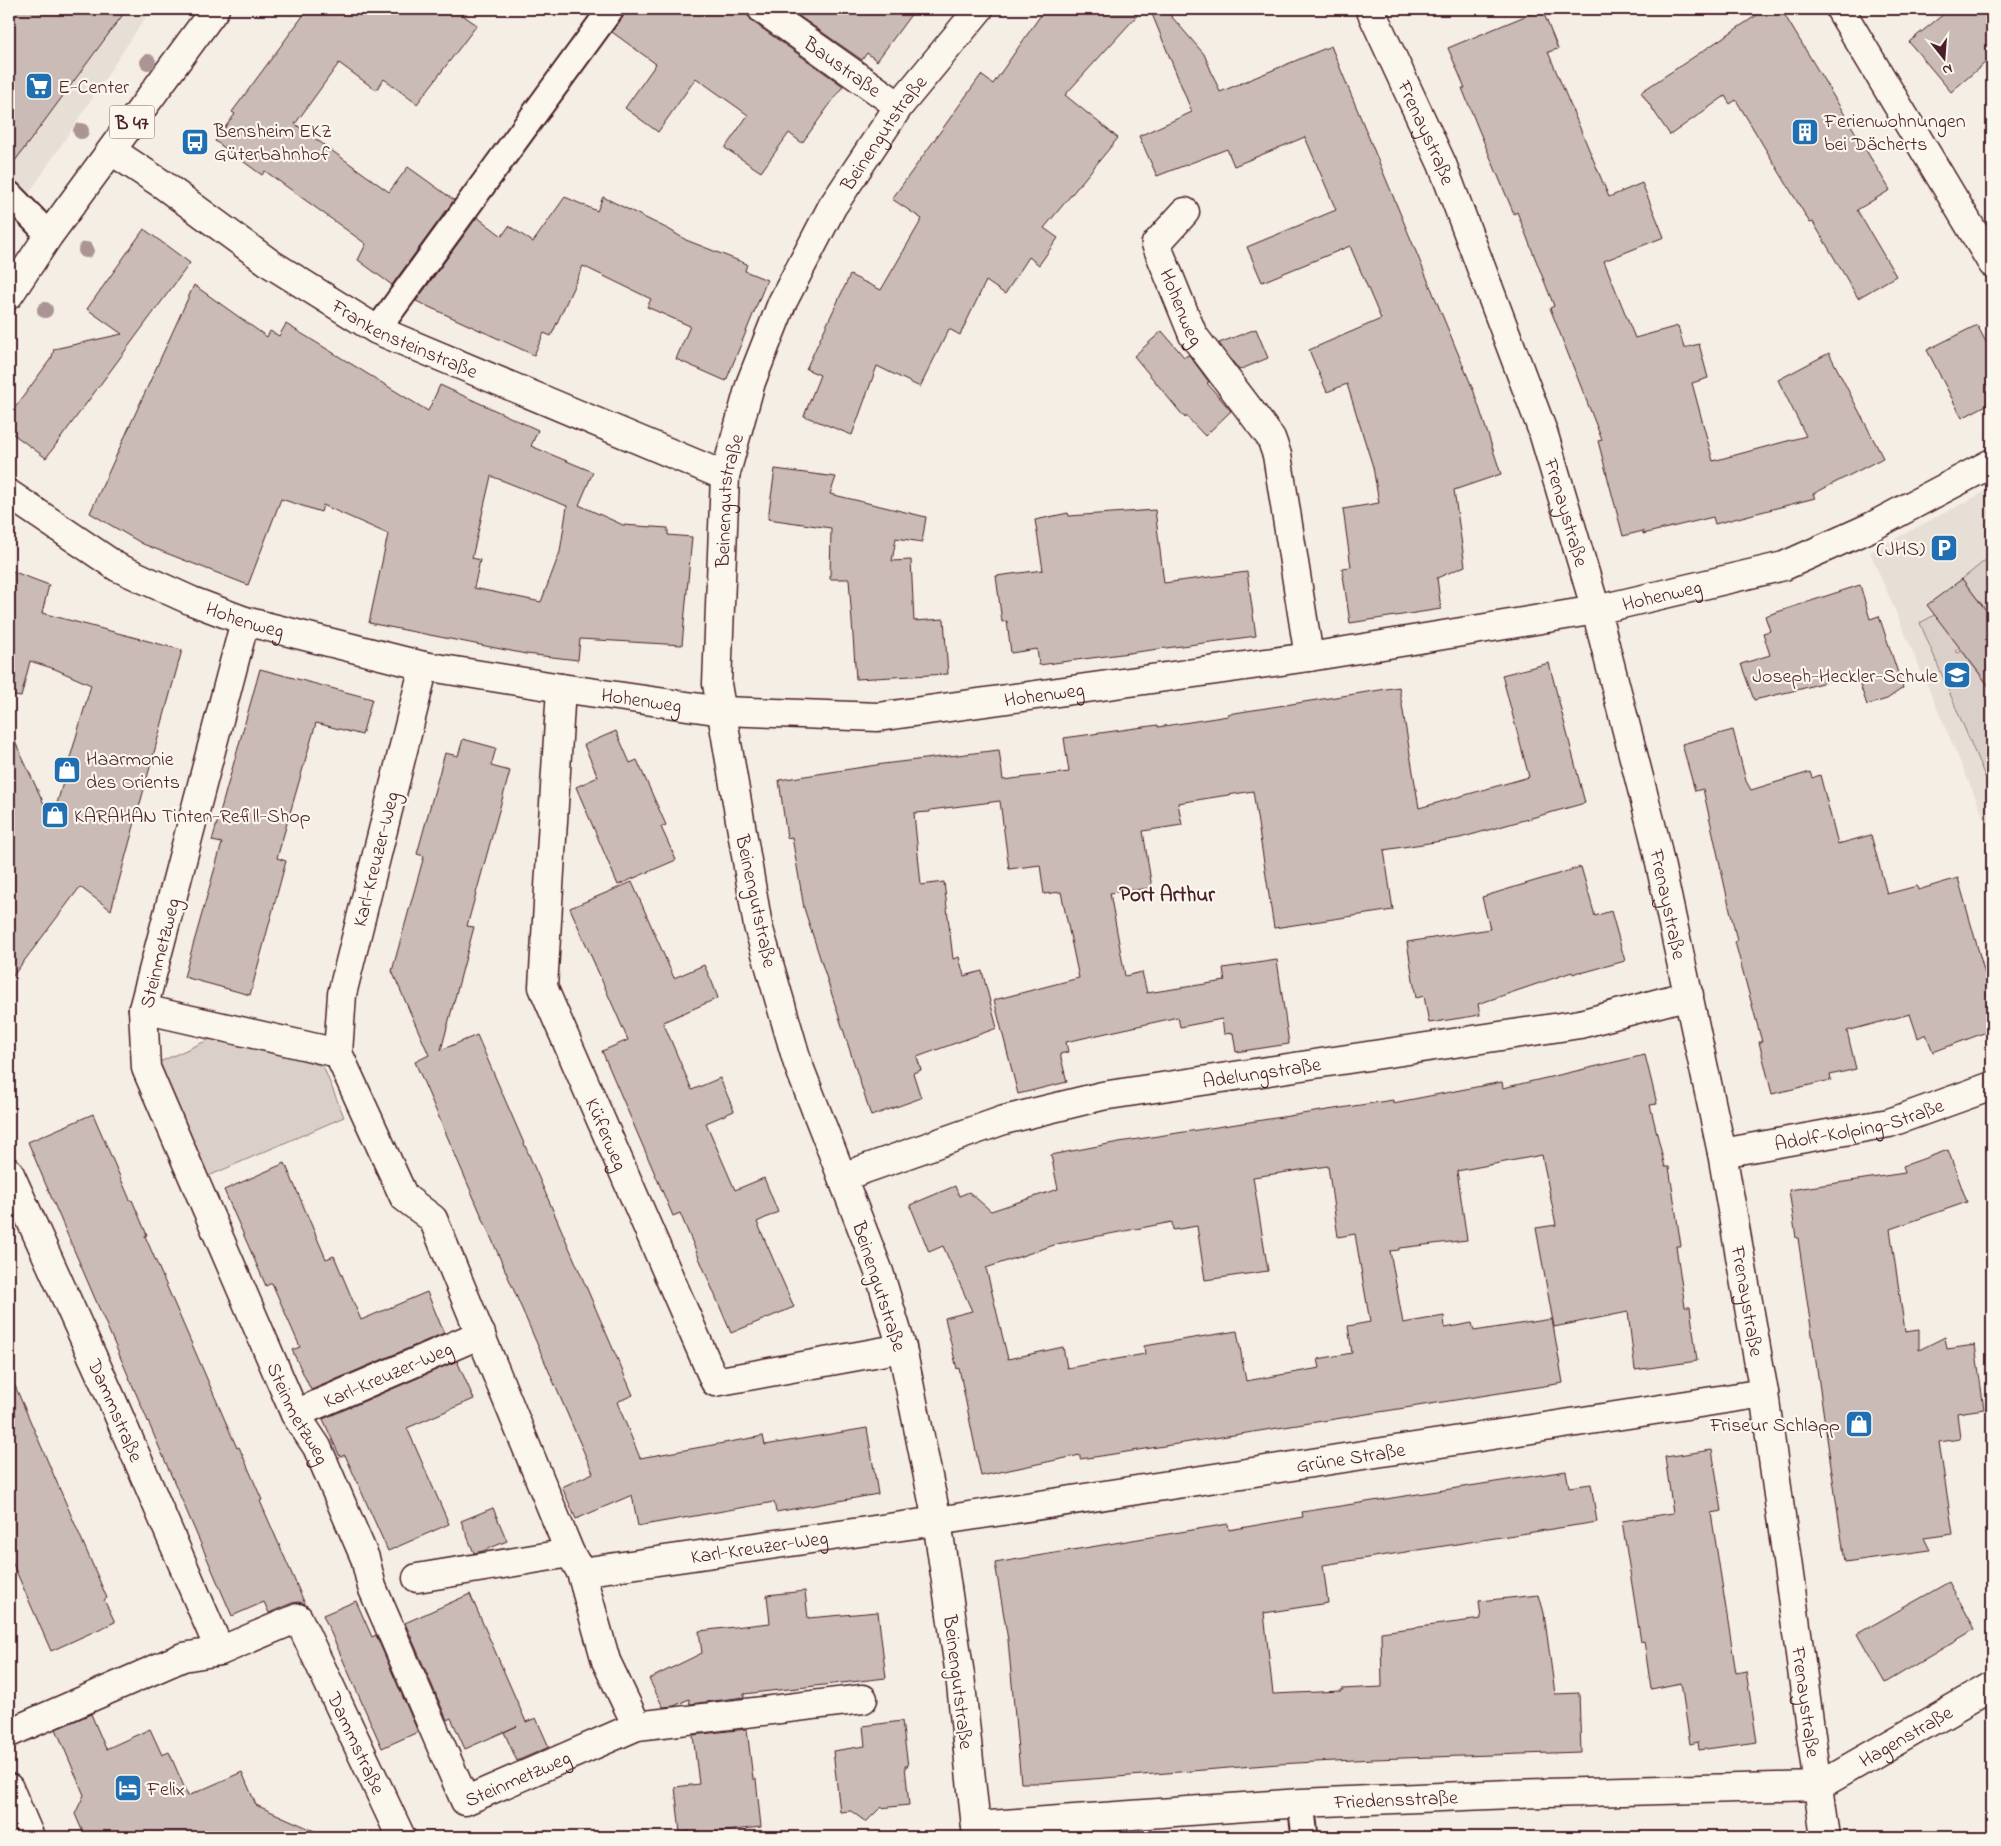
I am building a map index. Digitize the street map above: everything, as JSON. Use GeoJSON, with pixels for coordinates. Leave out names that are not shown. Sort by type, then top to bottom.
{"type":"FeatureCollection","features":[{"type":"Feature","properties":{"kind":"street","name":"B 47"},"geometry":{"type":"LineString","coordinates":[[9,295],[49,235],[214,9]]}},
{"type":"Feature","properties":{"kind":"street","name":"Baustraße"},"geometry":{"type":"LineString","coordinates":[[762,9],[899,106]]}},
{"type":"Feature","properties":{"kind":"street","name":"Beinengutstraße"},"geometry":{"type":"LineString","coordinates":[[976,1832],[960,1675],[936,1521],[902,1348],[879,1272],[798,1064],[758,926],[717,684],[725,476],[751,382],[782,303],[832,207],[899,106],[979,9]]}},
{"type":"Feature","properties":{"kind":"street","name":"Frenaystraße"},"geometry":{"type":"LineString","coordinates":[[1370,9],[1442,164],[1543,432],[1596,610],[1655,840],[1722,1153],[1764,1393],[1825,1837]]}},
{"type":"Feature","properties":{"kind":"street"},"geometry":{"type":"LineString","coordinates":[[1840,9],[1992,263]]}},
{"type":"Feature","properties":{"kind":"street","name":"Frankensteinstraße"},"geometry":{"type":"LineString","coordinates":[[112,151],[162,184],[271,264],[377,330],[725,476]]}},
{"type":"Feature","properties":{"kind":"street","name":"Hohenweg"},"geometry":{"type":"LineString","coordinates":[[1186,212],[1156,244],[1193,335],[1271,438],[1274,446],[1309,657]]}},
{"type":"Feature","properties":{"kind":"street","name":"Hohenweg"},"geometry":{"type":"LineString","coordinates":[[9,494],[117,567],[192,601],[245,621],[424,666],[561,688],[722,711],[878,717],[1309,657],[1596,610],[1784,566],[1871,527],[1992,463]]}},
{"type":"Feature","properties":{"kind":"street","name":"Steinmetzweg"},"geometry":{"type":"LineString","coordinates":[[245,621],[143,1009],[146,1068],[296,1414],[317,1447],[365,1558],[372,1587],[465,1801],[636,1726],[862,1699]]}},
{"type":"Feature","properties":{"kind":"street","name":"Karl-Kreuzer-Weg"},"geometry":{"type":"LineString","coordinates":[[424,666],[342,994],[338,1053],[404,1197],[433,1219],[576,1562],[606,1661],[636,1726]]}},
{"type":"Feature","properties":{"kind":"street","name":"Küferweg"},"geometry":{"type":"LineString","coordinates":[[561,688],[544,987],[715,1382],[902,1348]]}},
{"type":"Feature","properties":{"kind":"street","name":"Adelungstraße"},"geometry":{"type":"LineString","coordinates":[[842,1177],[1004,1120],[1102,1096],[1580,1024],[1689,995]]}},
{"type":"Feature","properties":{"kind":"street"},"geometry":{"type":"LineString","coordinates":[[143,1009],[338,1053]]}},
{"type":"Feature","properties":{"kind":"street","name":"Adolf-Kolping-Straße"},"geometry":{"type":"LineString","coordinates":[[1722,1153],[1889,1123],[1992,1086]]}},
{"type":"Feature","properties":{"kind":"street","name":"Dammstraße"},"geometry":{"type":"LineString","coordinates":[[9,1172],[112,1400],[220,1651]]}},
{"type":"Feature","properties":{"kind":"street","name":"Karl-Kreuzer-Weg"},"geometry":{"type":"LineString","coordinates":[[296,1414],[481,1334]]}},
{"type":"Feature","properties":{"kind":"street","name":"Grüne Straße"},"geometry":{"type":"LineString","coordinates":[[936,1521],[1764,1393]]}},
{"type":"Feature","properties":{"kind":"street","name":"Karl-Kreuzer-Weg"},"geometry":{"type":"LineString","coordinates":[[416,1578],[576,1562],[936,1521]]}},
{"type":"Feature","properties":{"kind":"street","name":"Dammstraße"},"geometry":{"type":"LineString","coordinates":[[9,1733],[183,1657],[220,1651],[298,1618],[401,1837]]}},
{"type":"Feature","properties":{"kind":"street","name":"Hagenstraße"},"geometry":{"type":"LineString","coordinates":[[1818,1786],[1992,1686]]}},
{"type":"Feature","properties":{"kind":"street","name":"Friedensstraße"},"geometry":{"type":"LineString","coordinates":[[976,1832],[1301,1803],[1511,1794],[1818,1786]]}},
{"type":"Feature","properties":{"kind":"street"},"geometry":{"type":"LineString","coordinates":[[9,1788],[30,1837]]}},
{"type":"Feature","properties":{"kind":"lane"},"geometry":{"type":"LineString","coordinates":[[377,330],[611,9]]}},
{"type":"Feature","properties":{"kind":"lane"},"geometry":{"type":"LineString","coordinates":[[9,194],[49,235]]}},
{"type":"Feature","properties":{"kind":"lane"},"geometry":{"type":"LineString","coordinates":[[1301,1803],[1304,1837]]}},
{"type":"Feature","properties":{"kind":"shaded area","name":"E-Center"},"geometry":{"type":"Polygon","coordinates":[[[9,9],[151,9],[9,224],[9,9]]]}},
{"type":"Feature","properties":{"kind":"shaded area","name":"Joseph-Heckler-Schule"},"geometry":{"type":"Polygon","coordinates":[[[1992,488],[1992,836],[1870,552],[1992,488]]]}},
{"type":"Feature","properties":{"kind":"shaded area"},"geometry":{"type":"Polygon","coordinates":[[[1992,555],[1992,623],[1955,651],[1958,653],[1962,651],[1992,690],[1992,793],[1920,623],[1938,613],[1985,609],[1962,579],[1992,555]]]}},
{"type":"Feature","properties":{"kind":"shaded area"},"geometry":{"type":"Polygon","coordinates":[[[217,1036],[323,1066],[344,1117],[204,1178],[155,1064],[217,1036]]]}},
{"type":"Feature","properties":{"kind":"building","name":"E-Center"},"geometry":{"type":"Polygon","coordinates":[[[9,9],[127,9],[9,169],[9,9]]]}},
{"type":"Feature","properties":{"kind":"building"},"geometry":{"type":"Polygon","coordinates":[[[308,9],[454,9],[477,25],[417,104],[384,79],[376,90],[339,63],[295,124],[389,192],[408,167],[454,200],[392,285],[358,260],[366,244],[265,171],[262,175],[215,141],[235,114],[232,112],[308,9]]]}},
{"type":"Feature","properties":{"kind":"building"},"geometry":{"type":"Polygon","coordinates":[[[625,9],[747,9],[748,16],[753,22],[843,86],[802,143],[789,133],[761,172],[725,148],[748,115],[696,78],[658,132],[625,108],[656,64],[612,32],[623,17],[625,9]]]}},
{"type":"Feature","properties":{"kind":"building"},"geometry":{"type":"Polygon","coordinates":[[[789,9],[915,9],[877,61],[867,53],[862,60],[789,9]]]}},
{"type":"Feature","properties":{"kind":"building"},"geometry":{"type":"Polygon","coordinates":[[[1045,9],[1143,9],[1065,95],[1118,138],[1044,228],[1058,238],[1039,265],[1029,257],[1005,294],[986,281],[960,335],[949,329],[920,387],[877,366],[852,435],[804,416],[820,375],[806,369],[850,275],[881,290],[922,219],[892,199],[981,75],[993,84],[1045,9]]]}},
{"type":"Feature","properties":{"kind":"building"},"geometry":{"type":"Polygon","coordinates":[[[1150,9],[1165,9],[1204,54],[1220,92],[1331,46],[1474,392],[1501,474],[1454,490],[1465,566],[1437,578],[1441,609],[1350,623],[1342,568],[1351,567],[1343,509],[1379,503],[1373,467],[1347,384],[1327,392],[1309,350],[1381,319],[1350,246],[1262,282],[1247,247],[1336,210],[1305,137],[1234,166],[1227,149],[1157,176],[1139,136],[1192,112],[1150,9]]]}},
{"type":"Feature","properties":{"kind":"building"},"geometry":{"type":"Polygon","coordinates":[[[1542,9],[1558,49],[1548,52],[1609,197],[1642,183],[1664,237],[1604,261],[1635,338],[1678,326],[1684,348],[1699,344],[1708,378],[1692,383],[1713,461],[1806,436],[1778,380],[1829,353],[1883,458],[1813,494],[1815,498],[1715,524],[1713,517],[1643,534],[1643,531],[1623,536],[1598,441],[1602,440],[1550,308],[1554,306],[1517,212],[1514,214],[1478,128],[1462,88],[1465,88],[1448,48],[1542,9]]]}},
{"type":"Feature","properties":{"kind":"building"},"geometry":{"type":"Polygon","coordinates":[[[1766,9],[1781,9],[1890,190],[1857,210],[1896,276],[1858,298],[1813,222],[1810,223],[1736,100],[1730,104],[1725,96],[1670,135],[1641,92],[1766,9]]]}},
{"type":"Feature","properties":{"kind":"building"},"geometry":{"type":"Polygon","coordinates":[[[1950,9],[1992,9],[1992,57],[1951,92],[1909,42],[1950,9]]]}},
{"type":"Feature","properties":{"kind":"building"},"geometry":{"type":"Polygon","coordinates":[[[565,197],[597,211],[603,197],[670,230],[686,240],[747,264],[745,271],[767,280],[726,381],[676,359],[690,326],[647,307],[651,299],[583,266],[551,336],[544,333],[534,355],[416,301],[477,217],[502,236],[509,226],[533,242],[565,197]]]}},
{"type":"Feature","properties":{"kind":"building"},"geometry":{"type":"Polygon","coordinates":[[[144,229],[190,263],[46,458],[9,431],[9,416],[52,357],[54,349],[122,334],[87,309],[144,229]]]}},
{"type":"Feature","properties":{"kind":"building"},"geometry":{"type":"Polygon","coordinates":[[[194,285],[267,337],[270,331],[279,336],[286,324],[428,411],[440,385],[538,430],[531,446],[593,472],[579,505],[623,525],[668,528],[668,535],[692,537],[682,645],[580,639],[578,660],[526,654],[369,623],[388,534],[323,505],[321,512],[281,499],[248,585],[143,544],[90,513],[194,285]],[[491,476],[472,558],[480,560],[474,588],[541,602],[560,552],[567,506],[491,476]]]}},
{"type":"Feature","properties":{"kind":"building"},"geometry":{"type":"Polygon","coordinates":[[[1977,325],[1992,353],[1992,402],[1962,418],[1927,350],[1977,325]]]}},
{"type":"Feature","properties":{"kind":"building"},"geometry":{"type":"Polygon","coordinates":[[[1256,329],[1268,358],[1239,370],[1219,343],[1256,329]]]}},
{"type":"Feature","properties":{"kind":"building"},"geometry":{"type":"Polygon","coordinates":[[[1162,331],[1184,357],[1189,355],[1209,382],[1207,383],[1231,411],[1205,436],[1186,416],[1185,418],[1134,356],[1162,331]]]}},
{"type":"Feature","properties":{"kind":"building"},"geometry":{"type":"Polygon","coordinates":[[[775,469],[836,477],[830,494],[926,517],[922,542],[896,538],[892,561],[911,560],[914,621],[944,619],[948,674],[856,679],[849,579],[830,579],[831,528],[768,519],[775,469]]]}},
{"type":"Feature","properties":{"kind":"building"},"geometry":{"type":"Polygon","coordinates":[[[1155,510],[1164,583],[1247,572],[1256,636],[1039,665],[1037,649],[1011,653],[1007,621],[1002,622],[996,576],[1043,570],[1035,520],[1068,513],[1069,516],[1155,510]]]}},
{"type":"Feature","properties":{"kind":"building"},"geometry":{"type":"Polygon","coordinates":[[[9,570],[49,585],[42,613],[182,650],[111,910],[80,887],[9,981],[9,729],[52,821],[91,685],[55,669],[30,661],[21,697],[9,695],[9,570]]]}},
{"type":"Feature","properties":{"kind":"building"},"geometry":{"type":"Polygon","coordinates":[[[1962,579],[1992,618],[1992,690],[1927,605],[1962,579]]]}},
{"type":"Feature","properties":{"kind":"building"},"geometry":{"type":"Polygon","coordinates":[[[1860,585],[1870,619],[1879,616],[1903,688],[1887,699],[1867,705],[1856,673],[1754,700],[1741,664],[1770,655],[1763,633],[1770,631],[1765,616],[1860,585]]]}},
{"type":"Feature","properties":{"kind":"building"},"geometry":{"type":"Polygon","coordinates":[[[1549,663],[1585,803],[1460,838],[1384,850],[1393,910],[1274,928],[1253,791],[1178,803],[1182,825],[1143,831],[1152,888],[1110,893],[1125,976],[1142,972],[1147,993],[1225,981],[1223,968],[1277,960],[1289,1044],[1236,1052],[1233,1033],[1224,1034],[1222,1019],[1180,1027],[1178,1017],[1066,1042],[1068,1052],[1060,1054],[1067,1082],[1018,1094],[994,1000],[1079,978],[1061,892],[1044,894],[1040,865],[1009,869],[1000,801],[914,813],[921,885],[944,882],[953,959],[959,957],[964,976],[982,971],[997,1028],[917,1057],[921,1070],[913,1073],[921,1098],[871,1116],[804,908],[792,837],[787,838],[779,780],[883,764],[999,750],[1003,780],[1069,772],[1064,738],[1158,725],[1158,727],[1399,687],[1419,808],[1529,777],[1502,675],[1549,663]]]}},
{"type":"Feature","properties":{"kind":"building"},"geometry":{"type":"Polygon","coordinates":[[[260,669],[372,699],[362,735],[316,723],[277,858],[286,861],[250,995],[184,977],[222,843],[212,841],[260,669]]]}},
{"type":"Feature","properties":{"kind":"building"},"geometry":{"type":"Polygon","coordinates":[[[1733,730],[1746,781],[1751,790],[1810,772],[1812,778],[1820,775],[1838,844],[1871,835],[1887,894],[1917,886],[1918,890],[1958,878],[1992,999],[1992,1030],[1933,1052],[1926,1034],[1918,1038],[1910,1014],[1847,1031],[1856,1069],[1830,1075],[1831,1080],[1772,1094],[1759,1042],[1762,1042],[1735,942],[1737,941],[1703,789],[1695,791],[1682,744],[1733,730]]]}},
{"type":"Feature","properties":{"kind":"building"},"geometry":{"type":"Polygon","coordinates":[[[616,731],[630,763],[637,760],[666,825],[661,827],[676,860],[618,885],[576,787],[598,777],[584,745],[616,731]]]}},
{"type":"Feature","properties":{"kind":"building"},"geometry":{"type":"Polygon","coordinates":[[[463,739],[496,748],[491,766],[510,771],[467,926],[474,927],[441,1050],[477,1035],[633,1395],[617,1402],[640,1458],[763,1436],[765,1445],[867,1428],[878,1494],[776,1512],[774,1502],[638,1526],[632,1495],[576,1519],[562,1487],[593,1473],[415,1062],[429,1055],[392,971],[424,856],[417,854],[445,753],[458,756],[463,739]]]}},
{"type":"Feature","properties":{"kind":"building"},"geometry":{"type":"Polygon","coordinates":[[[1581,867],[1595,916],[1611,911],[1625,961],[1581,973],[1581,971],[1573,974],[1572,972],[1478,1004],[1480,1015],[1429,1023],[1424,996],[1416,998],[1407,942],[1490,929],[1482,897],[1581,867]]]}},
{"type":"Feature","properties":{"kind":"building"},"geometry":{"type":"Polygon","coordinates":[[[632,882],[674,978],[704,965],[712,982],[718,998],[663,1022],[692,1090],[720,1078],[734,1111],[706,1123],[735,1190],[764,1178],[778,1212],[757,1222],[794,1307],[731,1333],[680,1213],[673,1216],[602,1051],[628,1040],[570,908],[632,882]]]}},
{"type":"Feature","properties":{"kind":"building"},"geometry":{"type":"Polygon","coordinates":[[[1645,1055],[1657,1104],[1650,1105],[1665,1167],[1669,1167],[1681,1246],[1676,1246],[1685,1307],[1690,1307],[1697,1361],[1635,1370],[1628,1312],[1554,1327],[1536,1228],[1556,1225],[1542,1155],[1457,1171],[1467,1240],[1399,1248],[1399,1250],[1390,1251],[1403,1323],[1444,1316],[1445,1328],[1472,1323],[1474,1331],[1552,1319],[1563,1383],[1101,1456],[1080,1459],[1080,1455],[981,1476],[959,1368],[957,1369],[945,1318],[972,1311],[943,1246],[929,1252],[910,1205],[955,1186],[959,1196],[969,1192],[991,1211],[1058,1189],[1051,1155],[1119,1142],[1393,1100],[1393,1103],[1502,1082],[1503,1088],[1645,1055]],[[1328,1166],[1253,1177],[1268,1271],[1205,1280],[1197,1226],[1173,1230],[1172,1222],[1057,1244],[986,1268],[1008,1359],[1063,1347],[1067,1368],[1145,1354],[1144,1346],[1237,1331],[1246,1381],[1320,1368],[1318,1359],[1352,1353],[1348,1326],[1370,1322],[1355,1234],[1338,1237],[1328,1166]]]}},
{"type":"Feature","properties":{"kind":"building"},"geometry":{"type":"Polygon","coordinates":[[[93,1114],[130,1200],[132,1200],[147,1235],[145,1236],[237,1448],[239,1447],[262,1500],[260,1501],[305,1604],[299,1602],[292,1603],[269,1613],[264,1602],[232,1616],[28,1142],[93,1114]]]}},
{"type":"Feature","properties":{"kind":"building"},"geometry":{"type":"Polygon","coordinates":[[[1948,1150],[1967,1202],[1890,1229],[1905,1331],[1919,1329],[1919,1350],[1945,1337],[1947,1349],[1975,1345],[1984,1409],[1957,1413],[1960,1439],[1939,1442],[1953,1534],[1924,1538],[1930,1550],[1845,1562],[1798,1238],[1796,1238],[1789,1190],[1905,1173],[1903,1166],[1948,1150]]]}},
{"type":"Feature","properties":{"kind":"building"},"geometry":{"type":"Polygon","coordinates":[[[285,1163],[326,1259],[334,1256],[361,1320],[427,1292],[444,1333],[311,1390],[292,1350],[300,1347],[272,1283],[266,1286],[224,1190],[285,1163]]]}},
{"type":"Feature","properties":{"kind":"building"},"geometry":{"type":"Polygon","coordinates":[[[457,1361],[474,1399],[407,1428],[449,1524],[388,1551],[345,1455],[340,1457],[323,1419],[457,1361]]]}},
{"type":"Feature","properties":{"kind":"building"},"geometry":{"type":"Polygon","coordinates":[[[9,1372],[107,1598],[104,1600],[115,1622],[51,1651],[9,1555],[9,1372]]]}},
{"type":"Feature","properties":{"kind":"building"},"geometry":{"type":"Polygon","coordinates":[[[1712,1450],[1722,1511],[1711,1513],[1736,1673],[1746,1671],[1757,1742],[1699,1750],[1698,1742],[1690,1744],[1681,1683],[1651,1689],[1644,1641],[1641,1642],[1622,1521],[1673,1513],[1665,1457],[1712,1450]]]}},
{"type":"Feature","properties":{"kind":"building"},"geometry":{"type":"Polygon","coordinates":[[[1566,1471],[1569,1487],[1591,1484],[1597,1522],[1323,1565],[1328,1603],[1264,1613],[1273,1694],[1342,1691],[1342,1689],[1382,1687],[1381,1632],[1481,1619],[1479,1601],[1539,1595],[1544,1613],[1555,1694],[1579,1693],[1581,1752],[1278,1764],[1043,1783],[1021,1783],[1008,1640],[995,1563],[1228,1524],[1229,1530],[1303,1517],[1302,1512],[1566,1471]]]}},
{"type":"Feature","properties":{"kind":"building"},"geometry":{"type":"Polygon","coordinates":[[[493,1508],[507,1541],[474,1553],[461,1521],[493,1508]]]}},
{"type":"Feature","properties":{"kind":"building"},"geometry":{"type":"Polygon","coordinates":[[[1949,1582],[1975,1629],[1885,1683],[1857,1634],[1949,1582]]]}},
{"type":"Feature","properties":{"kind":"building"},"geometry":{"type":"Polygon","coordinates":[[[805,1591],[808,1618],[878,1612],[886,1678],[744,1694],[744,1697],[690,1704],[689,1699],[674,1706],[663,1707],[649,1679],[702,1653],[699,1631],[770,1623],[767,1595],[805,1591]]]}},
{"type":"Feature","properties":{"kind":"building"},"geometry":{"type":"Polygon","coordinates":[[[470,1594],[526,1722],[536,1718],[549,1747],[517,1761],[504,1732],[517,1726],[465,1749],[451,1718],[447,1720],[405,1623],[470,1594]]]}},
{"type":"Feature","properties":{"kind":"building"},"geometry":{"type":"Polygon","coordinates":[[[356,1601],[372,1637],[376,1635],[418,1732],[382,1748],[323,1615],[356,1601]]]}},
{"type":"Feature","properties":{"kind":"building","name":"Felix"},"geometry":{"type":"Polygon","coordinates":[[[91,1714],[106,1749],[150,1729],[162,1755],[169,1752],[188,1796],[242,1772],[256,1805],[328,1837],[85,1837],[75,1814],[84,1795],[56,1729],[91,1714]]]}},
{"type":"Feature","properties":{"kind":"building"},"geometry":{"type":"Polygon","coordinates":[[[902,1721],[908,1766],[905,1766],[909,1805],[880,1808],[866,1822],[851,1811],[840,1812],[833,1751],[865,1746],[863,1726],[902,1721]]]}},
{"type":"Feature","properties":{"kind":"building"},"geometry":{"type":"Polygon","coordinates":[[[747,1729],[753,1779],[756,1779],[761,1827],[690,1835],[690,1831],[680,1833],[675,1787],[699,1784],[693,1735],[747,1729]]]}},
{"type":"Feature","properties":{"kind":"place","name":"E-Center"},"geometry":{"type":"Point","coordinates":[39,86]}},
{"type":"Feature","properties":{"kind":"place","name":"Ferienwohnungen bei Dächerts"},"geometry":{"type":"Point","coordinates":[1805,132]}},
{"type":"Feature","properties":{"kind":"place","name":"Bensheim EKZ Güterbahnhof"},"geometry":{"type":"Point","coordinates":[195,142]}},
{"type":"Feature","properties":{"kind":"place","name":"(JHS)"},"geometry":{"type":"Point","coordinates":[1944,548]}},
{"type":"Feature","properties":{"kind":"place","name":"Joseph-Heckler-Schule"},"geometry":{"type":"Point","coordinates":[1957,675]}},
{"type":"Feature","properties":{"kind":"place","name":"Haarmonie des Orients"},"geometry":{"type":"Point","coordinates":[67,770]}},
{"type":"Feature","properties":{"kind":"place","name":"KARAHAN Tinten-Refill-Shop"},"geometry":{"type":"Point","coordinates":[55,815]}},
{"type":"Feature","properties":{"kind":"place","name":"Friseur Schlapp"},"geometry":{"type":"Point","coordinates":[1859,1424]}},
{"type":"Feature","properties":{"kind":"place","name":"Felix"},"geometry":{"type":"Point","coordinates":[128,1788]}},
{"type":"Feature","properties":{"kind":"district","name":"Port Arthur"},"geometry":{"type":"Point","coordinates":[1167,894]}}]}
